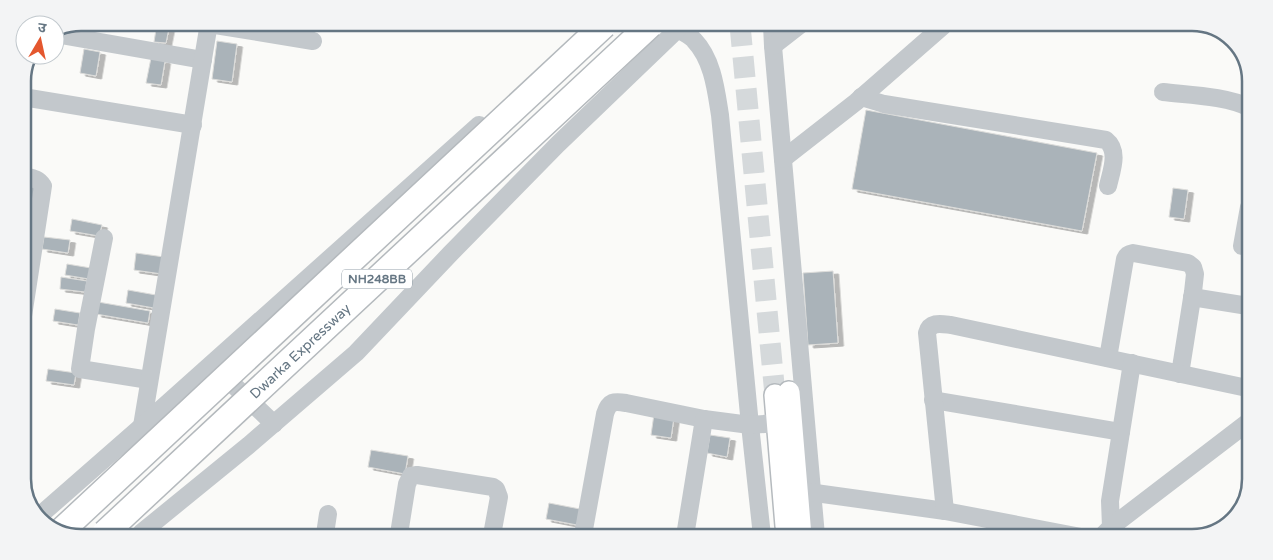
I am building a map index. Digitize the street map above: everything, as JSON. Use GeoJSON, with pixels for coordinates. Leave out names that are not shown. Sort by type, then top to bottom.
{"type":"FeatureCollection","features":[{"type":"Feature","properties":{"kind":"highway","name":"NH248BB"},"geometry":{"type":"LineString","coordinates":[[66,526],[597,31]]}},
{"type":"Feature","properties":{"kind":"highway","name":"Dwarka Expressway"},"geometry":{"type":"LineString","coordinates":[[109,529],[644,31]]}},
{"type":"Feature","properties":{"kind":"main road"},"geometry":{"type":"LineString","coordinates":[[782,394],[785,423],[786,529]]}},
{"type":"Feature","properties":{"kind":"main road"},"geometry":{"type":"LineString","coordinates":[[785,423],[805,492],[802,529]]}},
{"type":"Feature","properties":{"kind":"street"},"geometry":{"type":"LineString","coordinates":[[142,426],[208,31]]}},
{"type":"Feature","properties":{"kind":"street"},"geometry":{"type":"LineString","coordinates":[[252,31],[313,41]]}},
{"type":"Feature","properties":{"kind":"street"},"geometry":{"type":"LineString","coordinates":[[44,512],[582,31]]}},
{"type":"Feature","properties":{"kind":"street"},"geometry":{"type":"LineString","coordinates":[[147,529],[356,353],[558,144],[676,31]]}},
{"type":"Feature","properties":{"kind":"street"},"geometry":{"type":"LineString","coordinates":[[685,31],[704,52],[717,94],[761,529]]}},
{"type":"Feature","properties":{"kind":"street"},"geometry":{"type":"LineString","coordinates":[[772,31],[783,159],[805,492],[814,529]]}},
{"type":"Feature","properties":{"kind":"street"},"geometry":{"type":"LineString","coordinates":[[773,46],[792,31]]}},
{"type":"Feature","properties":{"kind":"street"},"geometry":{"type":"LineString","coordinates":[[783,159],[861,97],[937,31]]}},
{"type":"Feature","properties":{"kind":"street"},"geometry":{"type":"LineString","coordinates":[[65,36],[204,60]]}},
{"type":"Feature","properties":{"kind":"street"},"geometry":{"type":"LineString","coordinates":[[1163,92],[1227,100],[1242,104]]}},
{"type":"Feature","properties":{"kind":"street"},"geometry":{"type":"LineString","coordinates":[[861,97],[884,104],[1106,140],[1113,147],[1114,157],[1108,186]]}},
{"type":"Feature","properties":{"kind":"street"},"geometry":{"type":"LineString","coordinates":[[31,98],[193,126]]}},
{"type":"Feature","properties":{"kind":"street"},"geometry":{"type":"LineString","coordinates":[[31,178],[40,181],[43,186],[31,264]]}},
{"type":"Feature","properties":{"kind":"street"},"geometry":{"type":"LineString","coordinates":[[104,238],[80,369],[149,380]]}},
{"type":"Feature","properties":{"kind":"street"},"geometry":{"type":"LineString","coordinates":[[1108,358],[1125,260],[1129,254],[1190,264],[1195,274],[1180,374]]}},
{"type":"Feature","properties":{"kind":"street"},"geometry":{"type":"LineString","coordinates":[[1192,297],[1242,305]]}},
{"type":"Feature","properties":{"kind":"street"},"geometry":{"type":"LineString","coordinates":[[945,511],[927,333],[929,327],[936,324],[952,325],[1242,387]]}},
{"type":"Feature","properties":{"kind":"street"},"geometry":{"type":"LineString","coordinates":[[1106,529],[1132,363]]}},
{"type":"Feature","properties":{"kind":"street"},"geometry":{"type":"LineString","coordinates":[[212,364],[274,424]]}},
{"type":"Feature","properties":{"kind":"street"},"geometry":{"type":"LineString","coordinates":[[933,400],[1121,432]]}},
{"type":"Feature","properties":{"kind":"street"},"geometry":{"type":"LineString","coordinates":[[584,529],[608,405],[618,402],[704,419],[750,425],[785,423]]}},
{"type":"Feature","properties":{"kind":"street"},"geometry":{"type":"LineString","coordinates":[[686,529],[704,419]]}},
{"type":"Feature","properties":{"kind":"street"},"geometry":{"type":"LineString","coordinates":[[1110,529],[1242,427]]}},
{"type":"Feature","properties":{"kind":"street"},"geometry":{"type":"LineString","coordinates":[[400,529],[407,484],[411,476],[417,475],[493,487],[499,497],[493,529]]}},
{"type":"Feature","properties":{"kind":"street"},"geometry":{"type":"LineString","coordinates":[[805,492],[945,511],[1029,529]]}},
{"type":"Feature","properties":{"kind":"street"},"geometry":{"type":"LineString","coordinates":[[326,529],[328,514]]}},
{"type":"Feature","properties":{"kind":"building"},"geometry":{"type":"Polygon","coordinates":[[[156,31],[168,31],[166,43],[154,42],[156,31]]]}},
{"type":"Feature","properties":{"kind":"building"},"geometry":{"type":"Polygon","coordinates":[[[217,41],[237,44],[232,82],[212,79],[217,41]]]}},
{"type":"Feature","properties":{"kind":"building"},"geometry":{"type":"Polygon","coordinates":[[[84,49],[100,52],[96,76],[80,73],[84,49]]]}},
{"type":"Feature","properties":{"kind":"building"},"geometry":{"type":"Polygon","coordinates":[[[151,58],[165,61],[161,85],[146,83],[151,58]]]}},
{"type":"Feature","properties":{"kind":"building"},"geometry":{"type":"Polygon","coordinates":[[[866,110],[1097,153],[1082,231],[852,189],[866,110]]]}},
{"type":"Feature","properties":{"kind":"building"},"geometry":{"type":"Polygon","coordinates":[[[31,183],[36,184],[34,201],[31,200],[31,183]]]}},
{"type":"Feature","properties":{"kind":"building"},"geometry":{"type":"Polygon","coordinates":[[[1173,188],[1188,190],[1184,219],[1169,217],[1173,188]]]}},
{"type":"Feature","properties":{"kind":"building"},"geometry":{"type":"Polygon","coordinates":[[[72,219],[102,225],[99,236],[70,231],[72,219]]]}},
{"type":"Feature","properties":{"kind":"building"},"geometry":{"type":"Polygon","coordinates":[[[44,237],[70,240],[68,253],[42,249],[44,237]]]}},
{"type":"Feature","properties":{"kind":"building"},"geometry":{"type":"Polygon","coordinates":[[[136,253],[164,257],[162,274],[134,270],[136,253]]]}},
{"type":"Feature","properties":{"kind":"building"},"geometry":{"type":"Polygon","coordinates":[[[67,264],[91,268],[89,279],[65,275],[67,264]]]}},
{"type":"Feature","properties":{"kind":"building"},"geometry":{"type":"Polygon","coordinates":[[[833,271],[838,343],[808,345],[803,273],[833,271]]]}},
{"type":"Feature","properties":{"kind":"building"},"geometry":{"type":"Polygon","coordinates":[[[61,277],[87,281],[85,292],[60,289],[61,277]]]}},
{"type":"Feature","properties":{"kind":"building"},"geometry":{"type":"Polygon","coordinates":[[[128,290],[156,295],[154,308],[126,303],[128,290]]]}},
{"type":"Feature","properties":{"kind":"building"},"geometry":{"type":"Polygon","coordinates":[[[98,302],[150,311],[148,323],[96,314],[98,302]]]}},
{"type":"Feature","properties":{"kind":"building"},"geometry":{"type":"Polygon","coordinates":[[[55,309],[80,313],[78,325],[53,321],[55,309]]]}},
{"type":"Feature","properties":{"kind":"building"},"geometry":{"type":"Polygon","coordinates":[[[48,369],[76,373],[74,385],[46,381],[48,369]]]}},
{"type":"Feature","properties":{"kind":"building"},"geometry":{"type":"Polygon","coordinates":[[[654,414],[674,417],[671,438],[651,435],[654,414]]]}},
{"type":"Feature","properties":{"kind":"building"},"geometry":{"type":"Polygon","coordinates":[[[710,435],[730,438],[727,457],[707,453],[710,435]]]}},
{"type":"Feature","properties":{"kind":"building"},"geometry":{"type":"Polygon","coordinates":[[[371,450],[408,456],[405,474],[368,467],[371,450]]]}},
{"type":"Feature","properties":{"kind":"building"},"geometry":{"type":"Polygon","coordinates":[[[549,503],[580,509],[577,525],[546,519],[549,503]]]}},
{"type":"Feature","properties":{"kind":"tunnel"},"geometry":{"type":"LineString","coordinates":[[741,31],[775,395]]}}]}
